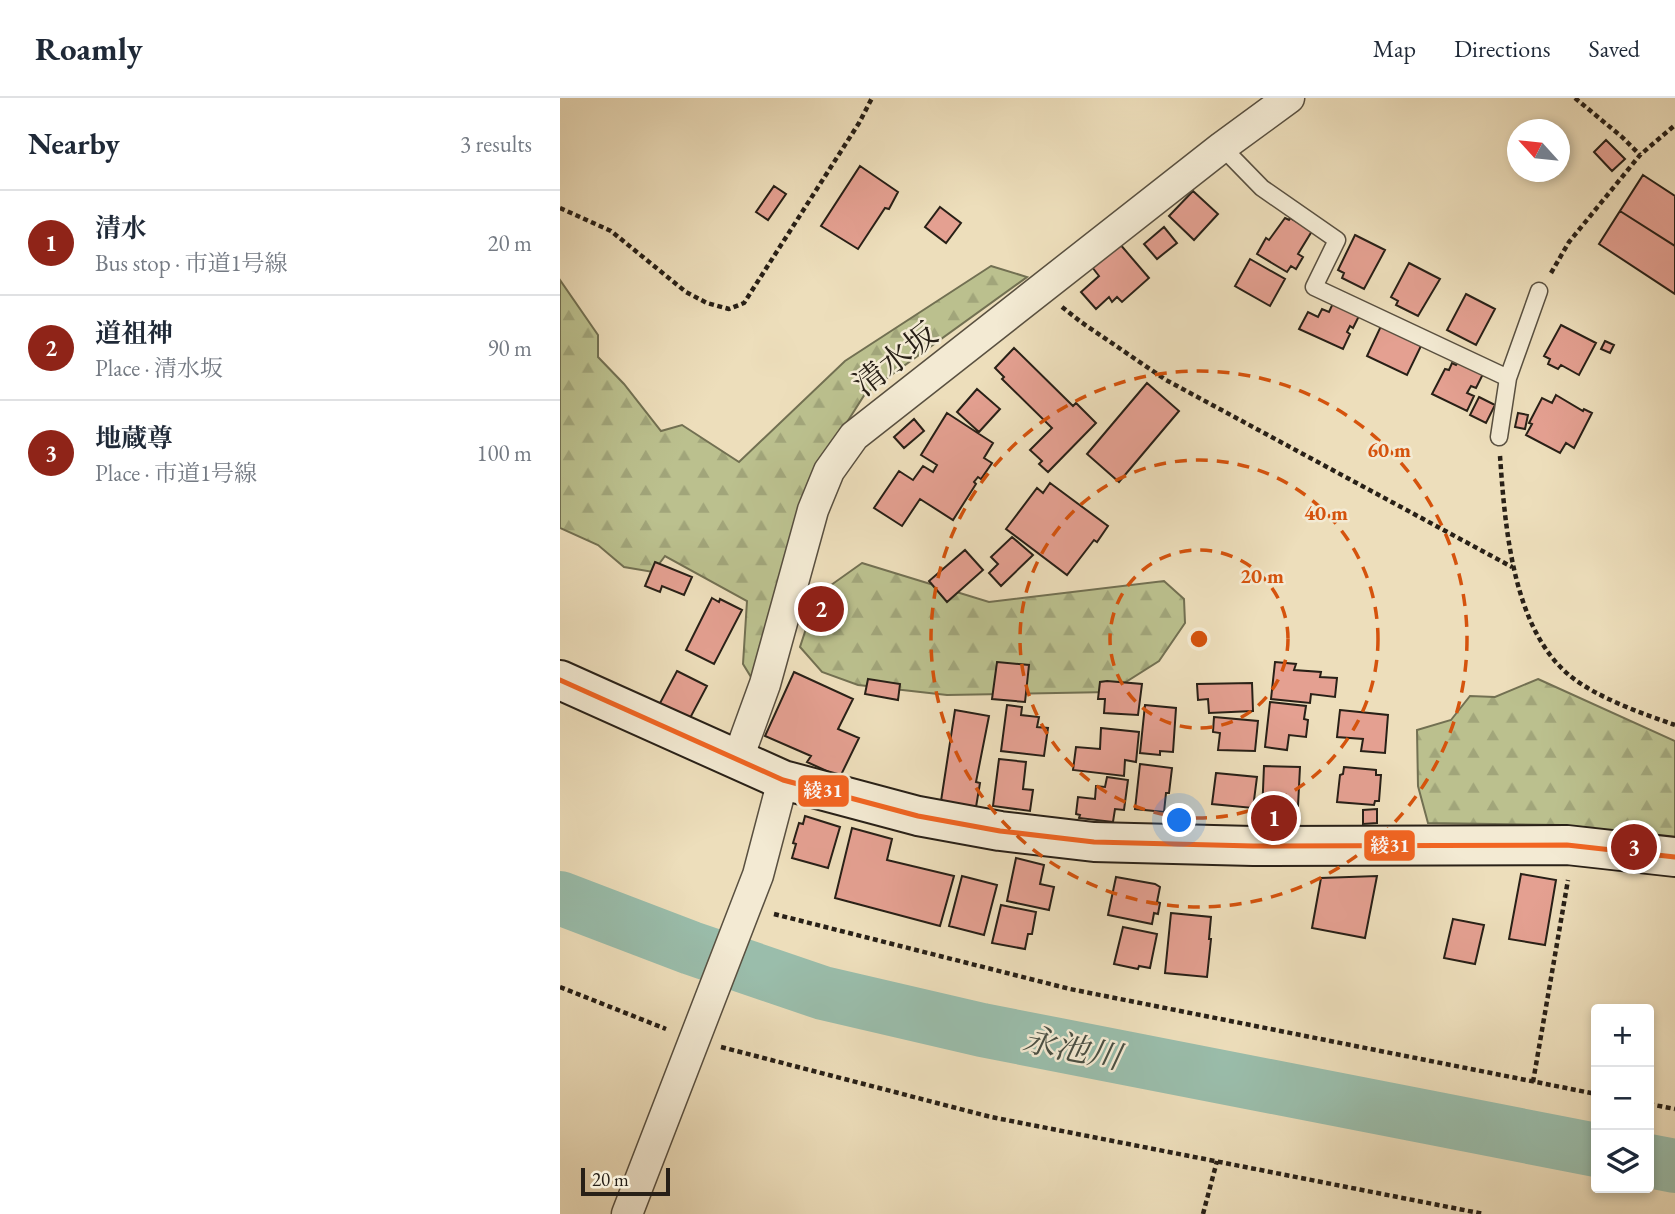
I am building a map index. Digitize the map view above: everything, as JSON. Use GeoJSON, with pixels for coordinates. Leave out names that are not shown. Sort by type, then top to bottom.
{"type":"FeatureCollection","features":[{"type":"Feature","properties":{"kind":"street","name":"清水坂"},"geometry":{"type":"LineString","coordinates":[[737,761],[765,684],[813,510],[829,471],[853,436],[1222,147],[1289,98]]}},
{"type":"Feature","properties":{"kind":"street"},"geometry":{"type":"LineString","coordinates":[[560,680],[783,780],[918,816],[1000,831],[1094,842],[1253,846],[1574,846],[1675,857]]}},
{"type":"Feature","properties":{"kind":"street"},"geometry":{"type":"LineString","coordinates":[[627,1214],[758,875],[783,780]]}},
{"type":"Feature","properties":{"kind":"lane"},"geometry":{"type":"LineString","coordinates":[[1222,147],[1262,188],[1337,240],[1314,287],[1508,378]]}},
{"type":"Feature","properties":{"kind":"lane"},"geometry":{"type":"LineString","coordinates":[[1499,437],[1508,378],[1539,291]]}},
{"type":"Feature","properties":{"kind":"path"},"geometry":{"type":"LineString","coordinates":[[560,208],[611,231],[686,292],[707,303],[729,309],[744,303],[859,123],[872,98]]}},
{"type":"Feature","properties":{"kind":"path"},"geometry":{"type":"LineString","coordinates":[[1575,98],[1640,155]]}},
{"type":"Feature","properties":{"kind":"path"},"geometry":{"type":"LineString","coordinates":[[1539,291],[1569,242],[1640,155],[1675,125]]}},
{"type":"Feature","properties":{"kind":"path"},"geometry":{"type":"LineString","coordinates":[[1042,288],[1081,322],[1166,380],[1512,567]]}},
{"type":"Feature","properties":{"kind":"path"},"geometry":{"type":"LineString","coordinates":[[1499,437],[1504,513],[1512,567],[1539,640],[1569,675],[1606,697],[1675,725]]}},
{"type":"Feature","properties":{"kind":"path"},"geometry":{"type":"LineString","coordinates":[[1532,1082],[1574,846]]}},
{"type":"Feature","properties":{"kind":"path"},"geometry":{"type":"LineString","coordinates":[[744,911],[1070,989],[1591,1093]]}},
{"type":"Feature","properties":{"kind":"path"},"geometry":{"type":"LineString","coordinates":[[560,987],[696,1034],[991,1117],[1484,1214]]}},
{"type":"Feature","properties":{"kind":"path"},"geometry":{"type":"LineString","coordinates":[[1654,1105],[1675,1110]]}},
{"type":"Feature","properties":{"kind":"path"},"geometry":{"type":"LineString","coordinates":[[1203,1214],[1217,1161]]}},
{"type":"Feature","properties":{"kind":"green space"},"geometry":{"type":"Polygon","coordinates":[[[991,266],[1027,277],[865,394],[821,463],[761,661],[751,677],[743,664],[747,601],[665,556],[653,572],[624,567],[598,545],[560,528],[560,280],[598,335],[598,357],[624,384],[661,431],[682,425],[739,462],[845,361],[991,266]]]}},
{"type":"Feature","properties":{"kind":"green space"},"geometry":{"type":"Polygon","coordinates":[[[862,563],[989,602],[1164,581],[1184,599],[1185,623],[1159,661],[1110,692],[947,695],[858,685],[822,672],[800,647],[817,595],[862,563]]]}},
{"type":"Feature","properties":{"kind":"green space"},"geometry":{"type":"Polygon","coordinates":[[[1538,679],[1675,741],[1675,846],[1561,825],[1428,823],[1418,786],[1417,730],[1451,720],[1470,696],[1495,697],[1538,679]]]}},
{"type":"Feature","properties":{"kind":"building"},"geometry":{"type":"Polygon","coordinates":[[[1606,140],[1625,159],[1612,171],[1594,152],[1606,140]]]}},
{"type":"Feature","properties":{"kind":"building"},"geometry":{"type":"Polygon","coordinates":[[[860,166],[898,192],[889,209],[885,208],[858,249],[821,226],[860,166]]]}},
{"type":"Feature","properties":{"kind":"building"},"geometry":{"type":"Polygon","coordinates":[[[1643,175],[1675,196],[1675,246],[1620,211],[1643,175]]]}},
{"type":"Feature","properties":{"kind":"building"},"geometry":{"type":"Polygon","coordinates":[[[774,186],[786,194],[768,220],[756,212],[774,186]]]}},
{"type":"Feature","properties":{"kind":"building"},"geometry":{"type":"Polygon","coordinates":[[[1193,191],[1218,214],[1194,240],[1169,216],[1193,191]]]}},
{"type":"Feature","properties":{"kind":"building"},"geometry":{"type":"Polygon","coordinates":[[[940,207],[961,223],[946,243],[925,227],[940,207]]]}},
{"type":"Feature","properties":{"kind":"building"},"geometry":{"type":"Polygon","coordinates":[[[1620,211],[1675,246],[1675,294],[1599,244],[1620,211]]]}},
{"type":"Feature","properties":{"kind":"building"},"geometry":{"type":"Polygon","coordinates":[[[1285,218],[1290,218],[1312,231],[1298,254],[1303,257],[1296,269],[1291,266],[1287,272],[1257,254],[1266,238],[1269,240],[1285,218]]]}},
{"type":"Feature","properties":{"kind":"building"},"geometry":{"type":"Polygon","coordinates":[[[1164,227],[1177,243],[1157,259],[1144,244],[1164,227]]]}},
{"type":"Feature","properties":{"kind":"building"},"geometry":{"type":"Polygon","coordinates":[[[1355,235],[1385,250],[1364,289],[1342,278],[1344,273],[1338,270],[1355,235]]]}},
{"type":"Feature","properties":{"kind":"building"},"geometry":{"type":"Polygon","coordinates":[[[1119,243],[1149,278],[1122,302],[1117,297],[1112,302],[1109,297],[1096,309],[1081,292],[1099,276],[1092,267],[1119,243]]]}},
{"type":"Feature","properties":{"kind":"building"},"geometry":{"type":"Polygon","coordinates":[[[1250,259],[1285,279],[1270,306],[1235,286],[1250,259]]]}},
{"type":"Feature","properties":{"kind":"building"},"geometry":{"type":"Polygon","coordinates":[[[1409,263],[1440,279],[1418,316],[1396,305],[1398,301],[1391,297],[1409,263]]]}},
{"type":"Feature","properties":{"kind":"building"},"geometry":{"type":"Polygon","coordinates":[[[1466,294],[1495,309],[1476,345],[1447,330],[1466,294]]]}},
{"type":"Feature","properties":{"kind":"building"},"geometry":{"type":"Polygon","coordinates":[[[1334,301],[1360,314],[1353,328],[1350,326],[1347,332],[1350,334],[1343,349],[1299,329],[1308,312],[1318,317],[1322,309],[1329,312],[1334,301]]]}},
{"type":"Feature","properties":{"kind":"building"},"geometry":{"type":"Polygon","coordinates":[[[1561,325],[1596,343],[1579,375],[1561,365],[1558,369],[1548,364],[1550,359],[1544,356],[1561,325]]]}},
{"type":"Feature","properties":{"kind":"building"},"geometry":{"type":"Polygon","coordinates":[[[1381,326],[1421,346],[1407,375],[1367,356],[1381,326]]]}},
{"type":"Feature","properties":{"kind":"building"},"geometry":{"type":"Polygon","coordinates":[[[1605,341],[1614,345],[1610,353],[1601,349],[1605,341]]]}},
{"type":"Feature","properties":{"kind":"building"},"geometry":{"type":"Polygon","coordinates":[[[1014,348],[1073,406],[1076,403],[1096,423],[1048,472],[1039,464],[1042,461],[1030,450],[1052,428],[1002,379],[1004,377],[995,368],[1014,348]]]}},
{"type":"Feature","properties":{"kind":"building"},"geometry":{"type":"Polygon","coordinates":[[[1458,362],[1483,374],[1476,388],[1471,386],[1467,393],[1474,396],[1467,411],[1432,394],[1445,369],[1449,370],[1452,363],[1456,365],[1458,362]]]}},
{"type":"Feature","properties":{"kind":"building"},"geometry":{"type":"Polygon","coordinates":[[[1147,383],[1179,411],[1119,482],[1087,454],[1147,383]]]}},
{"type":"Feature","properties":{"kind":"building"},"geometry":{"type":"Polygon","coordinates":[[[977,389],[1000,409],[979,432],[957,412],[977,389]]]}},
{"type":"Feature","properties":{"kind":"building"},"geometry":{"type":"Polygon","coordinates":[[[1556,395],[1583,411],[1584,409],[1592,413],[1574,448],[1566,443],[1560,453],[1526,435],[1542,398],[1552,403],[1556,395]]]}},
{"type":"Feature","properties":{"kind":"building"},"geometry":{"type":"Polygon","coordinates":[[[1479,397],[1495,405],[1486,423],[1470,415],[1479,397]]]}},
{"type":"Feature","properties":{"kind":"building"},"geometry":{"type":"Polygon","coordinates":[[[947,413],[993,443],[984,458],[992,463],[981,479],[978,477],[974,482],[976,484],[953,520],[920,499],[902,526],[874,508],[899,471],[913,480],[923,466],[933,472],[937,465],[921,455],[947,413]]]}},
{"type":"Feature","properties":{"kind":"building"},"geometry":{"type":"Polygon","coordinates":[[[1518,413],[1528,415],[1525,429],[1515,427],[1518,413]]]}},
{"type":"Feature","properties":{"kind":"building"},"geometry":{"type":"Polygon","coordinates":[[[914,419],[924,431],[904,448],[894,437],[914,419]]]}},
{"type":"Feature","properties":{"kind":"building"},"geometry":{"type":"Polygon","coordinates":[[[1050,483],[1108,526],[1067,575],[1006,529],[1037,488],[1043,493],[1050,483]]]}},
{"type":"Feature","properties":{"kind":"building"},"geometry":{"type":"Polygon","coordinates":[[[1012,537],[1033,555],[1001,586],[989,573],[998,564],[991,557],[1012,537]]]}},
{"type":"Feature","properties":{"kind":"building"},"geometry":{"type":"Polygon","coordinates":[[[965,550],[983,570],[947,602],[929,581],[965,550]]]}},
{"type":"Feature","properties":{"kind":"building"},"geometry":{"type":"Polygon","coordinates":[[[655,562],[692,577],[684,595],[662,586],[660,592],[645,586],[655,562]]]}},
{"type":"Feature","properties":{"kind":"building"},"geometry":{"type":"Polygon","coordinates":[[[712,598],[742,610],[714,664],[686,650],[712,598]]]}},
{"type":"Feature","properties":{"kind":"building"},"geometry":{"type":"Polygon","coordinates":[[[997,662],[1029,665],[1025,702],[992,699],[997,662]]]}},
{"type":"Feature","properties":{"kind":"building"},"geometry":{"type":"Polygon","coordinates":[[[1275,662],[1296,664],[1294,670],[1321,672],[1320,677],[1337,678],[1335,697],[1311,694],[1310,703],[1271,699],[1275,662]]]}},
{"type":"Feature","properties":{"kind":"building"},"geometry":{"type":"Polygon","coordinates":[[[677,671],[707,686],[689,720],[659,705],[677,671]]]}},
{"type":"Feature","properties":{"kind":"building"},"geometry":{"type":"Polygon","coordinates":[[[794,672],[853,699],[838,729],[859,738],[840,777],[807,762],[811,756],[765,736],[794,672]]]}},
{"type":"Feature","properties":{"kind":"building"},"geometry":{"type":"Polygon","coordinates":[[[868,679],[900,684],[898,700],[865,694],[868,679]]]}},
{"type":"Feature","properties":{"kind":"building"},"geometry":{"type":"Polygon","coordinates":[[[1100,682],[1142,684],[1138,715],[1104,713],[1105,699],[1098,699],[1100,682]]]}},
{"type":"Feature","properties":{"kind":"building"},"geometry":{"type":"Polygon","coordinates":[[[1252,683],[1253,711],[1209,713],[1208,699],[1198,700],[1197,684],[1252,683]]]}},
{"type":"Feature","properties":{"kind":"building"},"geometry":{"type":"Polygon","coordinates":[[[1270,702],[1306,706],[1306,737],[1289,735],[1287,750],[1265,747],[1270,702]]]}},
{"type":"Feature","properties":{"kind":"building"},"geometry":{"type":"Polygon","coordinates":[[[1007,705],[1022,707],[1021,715],[1039,717],[1037,727],[1048,728],[1044,756],[1001,751],[1007,705]]]}},
{"type":"Feature","properties":{"kind":"building"},"geometry":{"type":"Polygon","coordinates":[[[1145,705],[1176,708],[1173,752],[1160,751],[1160,755],[1140,753],[1145,705]]]}},
{"type":"Feature","properties":{"kind":"building"},"geometry":{"type":"Polygon","coordinates":[[[955,710],[989,716],[976,782],[980,783],[976,807],[941,801],[955,710]]]}},
{"type":"Feature","properties":{"kind":"building"},"geometry":{"type":"Polygon","coordinates":[[[1340,710],[1388,715],[1385,753],[1361,751],[1363,739],[1337,737],[1340,710]]]}},
{"type":"Feature","properties":{"kind":"building"},"geometry":{"type":"Polygon","coordinates":[[[1214,717],[1258,721],[1255,751],[1218,750],[1220,733],[1213,732],[1214,717]]]}},
{"type":"Feature","properties":{"kind":"building"},"geometry":{"type":"Polygon","coordinates":[[[1101,728],[1139,732],[1136,762],[1125,760],[1124,776],[1073,770],[1076,747],[1100,749],[1101,728]]]}},
{"type":"Feature","properties":{"kind":"building"},"geometry":{"type":"Polygon","coordinates":[[[999,759],[1026,762],[1023,789],[1033,790],[1030,811],[993,806],[999,759]]]}},
{"type":"Feature","properties":{"kind":"building"},"geometry":{"type":"Polygon","coordinates":[[[1140,764],[1172,768],[1164,812],[1135,809],[1140,764]]]}},
{"type":"Feature","properties":{"kind":"building"},"geometry":{"type":"Polygon","coordinates":[[[1264,766],[1300,767],[1298,806],[1294,806],[1294,811],[1283,811],[1282,815],[1262,814],[1264,766]]]}},
{"type":"Feature","properties":{"kind":"building"},"geometry":{"type":"Polygon","coordinates":[[[1344,767],[1376,770],[1376,775],[1381,775],[1379,801],[1375,801],[1374,805],[1337,802],[1340,775],[1343,774],[1344,767]]]}},
{"type":"Feature","properties":{"kind":"building"},"geometry":{"type":"Polygon","coordinates":[[[1216,773],[1257,777],[1253,808],[1212,804],[1216,773]]]}},
{"type":"Feature","properties":{"kind":"building"},"geometry":{"type":"Polygon","coordinates":[[[1107,777],[1128,780],[1124,810],[1115,809],[1113,822],[1079,818],[1080,815],[1076,814],[1078,797],[1095,799],[1096,786],[1105,787],[1107,777]]]}},
{"type":"Feature","properties":{"kind":"building"},"geometry":{"type":"Polygon","coordinates":[[[1377,809],[1377,823],[1363,824],[1363,810],[1377,809]]]}},
{"type":"Feature","properties":{"kind":"building"},"geometry":{"type":"Polygon","coordinates":[[[805,816],[840,827],[828,868],[792,858],[799,823],[803,824],[805,816]]]}},
{"type":"Feature","properties":{"kind":"building"},"geometry":{"type":"Polygon","coordinates":[[[852,828],[892,839],[887,860],[954,876],[940,926],[835,898],[852,828]]]}},
{"type":"Feature","properties":{"kind":"building"},"geometry":{"type":"Polygon","coordinates":[[[1016,858],[1044,865],[1040,884],[1054,887],[1049,910],[1007,901],[1016,858]]]}},
{"type":"Feature","properties":{"kind":"building"},"geometry":{"type":"Polygon","coordinates":[[[1521,874],[1556,880],[1545,945],[1509,939],[1521,874]]]}},
{"type":"Feature","properties":{"kind":"building"},"geometry":{"type":"Polygon","coordinates":[[[962,876],[997,885],[984,935],[949,926],[962,876]]]}},
{"type":"Feature","properties":{"kind":"building"},"geometry":{"type":"Polygon","coordinates":[[[1377,876],[1365,938],[1312,928],[1321,878],[1377,876]]]}},
{"type":"Feature","properties":{"kind":"building"},"geometry":{"type":"Polygon","coordinates":[[[1116,877],[1160,887],[1158,914],[1154,913],[1152,924],[1108,915],[1116,877]]]}},
{"type":"Feature","properties":{"kind":"building"},"geometry":{"type":"Polygon","coordinates":[[[1001,905],[1036,912],[1032,934],[1028,934],[1025,949],[992,943],[1001,905]]]}},
{"type":"Feature","properties":{"kind":"building"},"geometry":{"type":"Polygon","coordinates":[[[1171,913],[1211,917],[1207,977],[1165,973],[1171,913]]]}},
{"type":"Feature","properties":{"kind":"building"},"geometry":{"type":"Polygon","coordinates":[[[1453,919],[1484,925],[1475,964],[1444,958],[1453,919]]]}},
{"type":"Feature","properties":{"kind":"building"},"geometry":{"type":"Polygon","coordinates":[[[1123,927],[1157,934],[1150,968],[1139,966],[1138,969],[1114,964],[1123,927]]]}},
{"type":"Feature","properties":{"kind":"waterway","name":"永池川"},"geometry":{"type":"LineString","coordinates":[[560,898],[691,948],[823,993],[982,1030],[1591,1149]]}},
{"type":"Feature","properties":{"kind":"waterway","name":"永池川"},"geometry":{"type":"LineString","coordinates":[[1654,1162],[1675,1166]]}},
{"type":"Feature","properties":{"kind":"transit line","name":"綾31"},"geometry":{"type":"LineString","coordinates":[[560,680],[783,780],[918,816],[1000,831],[1094,842],[1253,846],[1567,845],[1675,857]]}},
{"type":"Feature","properties":{"kind":"place","name":"道祖神"},"geometry":{"type":"Point","coordinates":[821,609]}},
{"type":"Feature","properties":{"kind":"place","name":"清水"},"geometry":{"type":"Point","coordinates":[1274,818]}},
{"type":"Feature","properties":{"kind":"place","name":"地蔵尊"},"geometry":{"type":"Point","coordinates":[1634,847]}}]}
